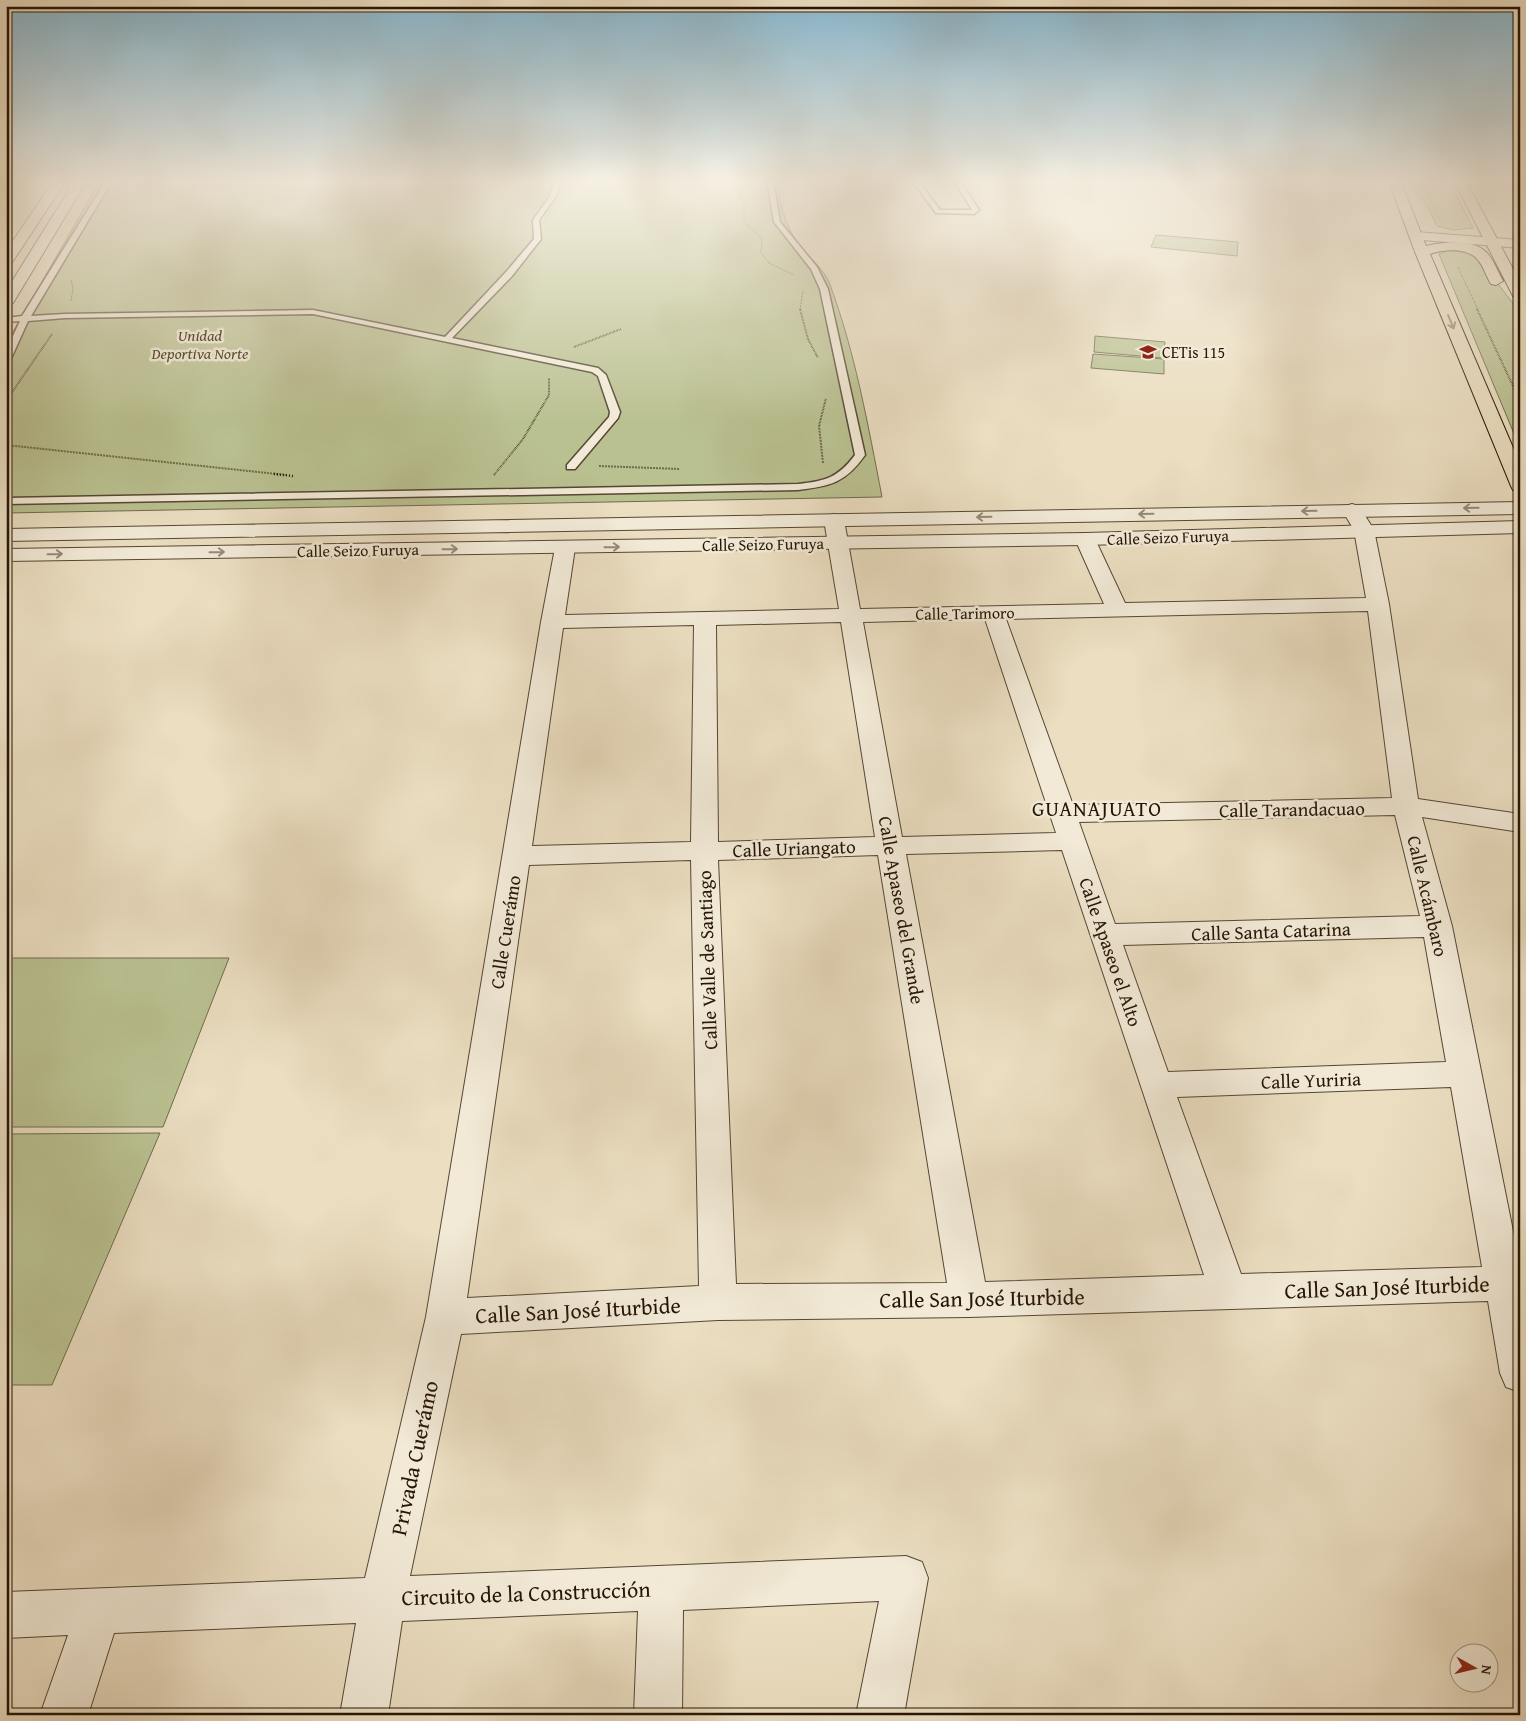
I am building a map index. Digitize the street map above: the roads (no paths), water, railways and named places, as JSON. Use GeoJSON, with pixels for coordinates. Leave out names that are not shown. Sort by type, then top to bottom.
{"type":"FeatureCollection","features":[{"type":"Feature","properties":{"kind":"main road"},"geometry":{"type":"LineString","coordinates":[[1425,259],[1520,486]]}},
{"type":"Feature","properties":{"kind":"main road"},"geometry":{"type":"LineString","coordinates":[[1484,259],[1501,292],[1520,303]]}},
{"type":"Feature","properties":{"kind":"main road"},"geometry":{"type":"LineString","coordinates":[[1500,259],[1520,296]]}},
{"type":"Feature","properties":{"kind":"street"},"geometry":{"type":"LineString","coordinates":[[6,303],[33,259]]}},
{"type":"Feature","properties":{"kind":"street","name":"Calle Seizo Furuya"},"geometry":{"type":"LineString","coordinates":[[6,555],[565,548],[836,531],[1084,540],[1520,508]]}},
{"type":"Feature","properties":{"kind":"street","name":"Calle Seizo Furuya"},"geometry":{"type":"LineString","coordinates":[[6,535],[836,531],[1358,520],[1520,527]]}},
{"type":"Feature","properties":{"kind":"street","name":"Calle Acámbaro"},"geometry":{"type":"LineString","coordinates":[[1358,520],[1378,604],[1406,806],[1437,926],[1464,1074],[1511,1284],[1520,1373]]}},
{"type":"Feature","properties":{"kind":"street","name":"Calle Apaseo del Grande"},"geometry":{"type":"LineString","coordinates":[[836,531],[969,1300]]}},
{"type":"Feature","properties":{"kind":"street"},"geometry":{"type":"LineString","coordinates":[[1084,540],[1117,609]]}},
{"type":"Feature","properties":{"kind":"street","name":"Calle Cuerámo"},"geometry":{"type":"LineString","coordinates":[[445,1317],[565,548]]}},
{"type":"Feature","properties":{"kind":"street","name":"Calle Tarimoro"},"geometry":{"type":"LineString","coordinates":[[552,622],[1378,604]]}},
{"type":"Feature","properties":{"kind":"street","name":"Calle Apaseo el Alto"},"geometry":{"type":"LineString","coordinates":[[993,612],[1228,1292]]}},
{"type":"Feature","properties":{"kind":"street","name":"Calle Valle de Santiago"},"geometry":{"type":"LineString","coordinates":[[705,619],[704,851],[718,1302]]}},
{"type":"Feature","properties":{"kind":"street","name":"Calle Tarandacuao"},"geometry":{"type":"LineString","coordinates":[[1063,814],[1406,806],[1520,823]]}},
{"type":"Feature","properties":{"kind":"street","name":"Calle Uriangato"},"geometry":{"type":"LineString","coordinates":[[516,856],[1072,841]]}},
{"type":"Feature","properties":{"kind":"street","name":"Calle Santa Catarina"},"geometry":{"type":"LineString","coordinates":[[1105,935],[1437,926]]}},
{"type":"Feature","properties":{"kind":"street","name":"Calle Yuriria"},"geometry":{"type":"LineString","coordinates":[[1157,1085],[1464,1074]]}},
{"type":"Feature","properties":{"kind":"street","name":"Calle San José Iturbide"},"geometry":{"type":"LineString","coordinates":[[445,1317],[718,1302],[969,1300],[1511,1284]]}},
{"type":"Feature","properties":{"kind":"street","name":"Privada Cuerámo"},"geometry":{"type":"LineString","coordinates":[[364,1715],[383,1599],[445,1317]]}},
{"type":"Feature","properties":{"kind":"street","name":"Circuito de la Construcción"},"geometry":{"type":"LineString","coordinates":[[6,1615],[906,1578],[880,1715]]}},
{"type":"Feature","properties":{"kind":"street"},"geometry":{"type":"LineString","coordinates":[[658,1715],[661,1588]]}},
{"type":"Feature","properties":{"kind":"street"},"geometry":{"type":"LineString","coordinates":[[64,1715],[99,1611]]}},
{"type":"Feature","properties":{"kind":"lane"},"geometry":{"type":"LineString","coordinates":[[6,361],[26,317],[61,259]]}},
{"type":"Feature","properties":{"kind":"lane"},"geometry":{"type":"LineString","coordinates":[[446,340],[521,259]]}},
{"type":"Feature","properties":{"kind":"lane"},"geometry":{"type":"LineString","coordinates":[[6,501],[798,487],[839,480],[851,470],[860,455],[824,289],[814,269],[806,259]]}},
{"type":"Feature","properties":{"kind":"lane"},"geometry":{"type":"LineString","coordinates":[[6,320],[26,317],[313,312],[595,370],[602,374],[615,412],[613,418],[571,466]]}},
{"type":"Feature","properties":{"kind":"place","name":"CETis 115"},"geometry":{"type":"Point","coordinates":[1148,352]}},
{"type":"Feature","properties":{"kind":"district","name":"GUANAJUATO"},"geometry":{"type":"Point","coordinates":[1097,808]}},
{"type":"Feature","properties":{"kind":"park label","name":"Unidad Deportiva Norte"},"geometry":{"type":"Point","coordinates":[200,344]}}]}
